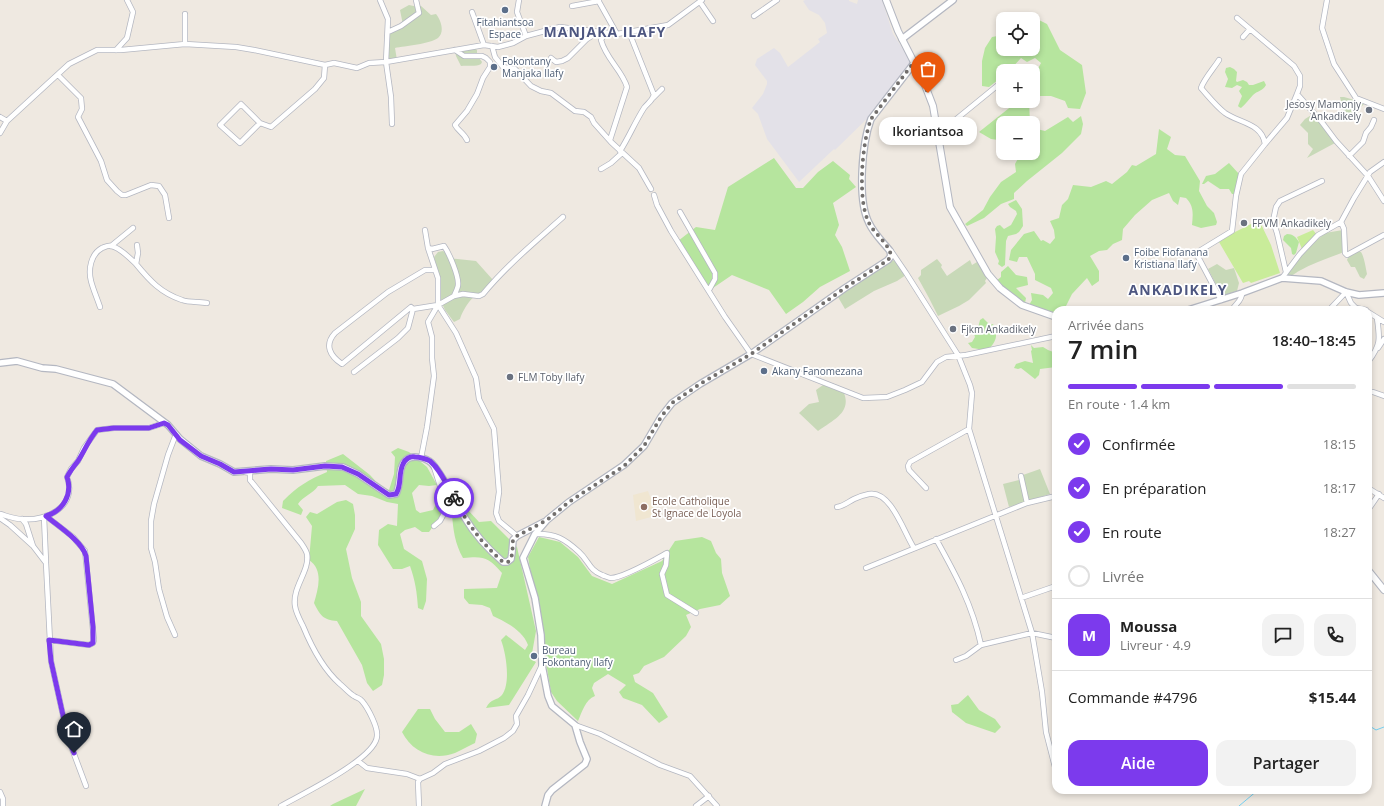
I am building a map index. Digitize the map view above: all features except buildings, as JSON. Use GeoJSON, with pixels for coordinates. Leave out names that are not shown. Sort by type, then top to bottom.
{"type":"FeatureCollection","features":[{"type":"Feature","properties":{"kind":"main road"},"geometry":{"type":"LineString","coordinates":[[886,0],[933,106],[950,207],[988,274],[1000,288],[1022,305],[1052,316]]}},
{"type":"Feature","properties":{"kind":"main road"},"geometry":{"type":"LineString","coordinates":[[1372,575],[1384,590]]}},
{"type":"Feature","properties":{"kind":"street"},"geometry":{"type":"LineString","coordinates":[[116,50],[127,38],[133,12],[127,0]]}},
{"type":"Feature","properties":{"kind":"street"},"geometry":{"type":"LineString","coordinates":[[380,0],[388,19],[386,62],[391,97],[392,124]]}},
{"type":"Feature","properties":{"kind":"street"},"geometry":{"type":"LineString","coordinates":[[388,32],[401,26],[419,13],[416,0]]}},
{"type":"Feature","properties":{"kind":"street"},"geometry":{"type":"LineString","coordinates":[[519,0],[517,12],[526,36]]}},
{"type":"Feature","properties":{"kind":"street"},"geometry":{"type":"LineString","coordinates":[[754,16],[777,0]]}},
{"type":"Feature","properties":{"kind":"street"},"geometry":{"type":"LineString","coordinates":[[902,38],[953,0]]}},
{"type":"Feature","properties":{"kind":"street"},"geometry":{"type":"LineString","coordinates":[[1327,0],[1322,28],[1334,64],[1356,98],[1384,109]]}},
{"type":"Feature","properties":{"kind":"street"},"geometry":{"type":"LineString","coordinates":[[572,6],[598,1],[617,34]]}},
{"type":"Feature","properties":{"kind":"street"},"geometry":{"type":"LineString","coordinates":[[0,133],[7,122],[69,64],[98,50],[116,50],[185,44],[236,47],[325,65],[334,63],[357,68],[369,63],[386,62],[484,45],[498,47],[513,43],[526,36],[560,26],[617,34],[668,25],[701,1],[713,21]]}},
{"type":"Feature","properties":{"kind":"street"},"geometry":{"type":"LineString","coordinates":[[472,12],[484,45]]}},
{"type":"Feature","properties":{"kind":"street"},"geometry":{"type":"LineString","coordinates":[[185,44],[186,14]]}},
{"type":"Feature","properties":{"kind":"street"},"geometry":{"type":"LineString","coordinates":[[1220,300],[1196,253],[1232,231],[1236,196],[1241,174],[1287,118],[1300,86],[1300,76],[1294,66],[1236,18]]}},
{"type":"Feature","properties":{"kind":"street"},"geometry":{"type":"LineString","coordinates":[[1243,38],[1250,29]]}},
{"type":"Feature","properties":{"kind":"street"},"geometry":{"type":"LineString","coordinates":[[552,58],[556,62],[568,58],[587,39],[598,32]]}},
{"type":"Feature","properties":{"kind":"street"},"geometry":{"type":"LineString","coordinates":[[629,32],[654,93],[653,98]]}},
{"type":"Feature","properties":{"kind":"street"},"geometry":{"type":"LineString","coordinates":[[605,33],[601,40],[604,49],[627,87],[610,140]]}},
{"type":"Feature","properties":{"kind":"street"},"geometry":{"type":"LineString","coordinates":[[492,46],[495,57],[502,67],[515,69],[531,86],[541,91],[551,93],[574,111],[584,112],[591,117],[594,123],[621,152],[639,168],[652,189]]}},
{"type":"Feature","properties":{"kind":"street"},"geometry":{"type":"LineString","coordinates":[[455,50],[464,56],[482,56],[490,62],[490,67],[482,78],[477,94],[467,111],[455,125],[457,129],[465,135],[467,140]]}},
{"type":"Feature","properties":{"kind":"street"},"geometry":{"type":"LineString","coordinates":[[1219,60],[1208,78],[1203,83],[1202,88],[1224,112],[1233,118],[1250,124],[1264,138],[1265,144]]}},
{"type":"Feature","properties":{"kind":"street"},"geometry":{"type":"LineString","coordinates":[[914,62],[871,119],[868,128],[862,180],[862,198],[869,223],[906,273],[958,355],[970,385],[972,393],[969,429],[1032,633],[1042,692],[1046,732],[1052,755]]}},
{"type":"Feature","properties":{"kind":"street"},"geometry":{"type":"LineString","coordinates":[[260,123],[240,143],[220,125],[241,104],[260,123],[271,127],[315,89],[324,78],[325,65]]}},
{"type":"Feature","properties":{"kind":"street"},"geometry":{"type":"LineString","coordinates":[[58,75],[81,98],[82,109],[78,117],[101,161],[108,182],[122,195],[126,195],[151,185],[159,186],[165,196],[169,218]]}},
{"type":"Feature","properties":{"kind":"street"},"geometry":{"type":"LineString","coordinates":[[938,134],[996,86]]}},
{"type":"Feature","properties":{"kind":"street"},"geometry":{"type":"LineString","coordinates":[[601,169],[611,163],[621,152],[645,107],[662,89]]}},
{"type":"Feature","properties":{"kind":"street"},"geometry":{"type":"LineString","coordinates":[[1297,94],[1349,156],[1368,176],[1384,200]]}},
{"type":"Feature","properties":{"kind":"street"},"geometry":{"type":"LineString","coordinates":[[0,117],[7,122]]}},
{"type":"Feature","properties":{"kind":"street"},"geometry":{"type":"LineString","coordinates":[[1349,156],[1363,142],[1366,133],[1374,120]]}},
{"type":"Feature","properties":{"kind":"street"},"geometry":{"type":"LineString","coordinates":[[1282,278],[1300,254],[1318,235],[1341,222],[1370,172],[1384,162]]}},
{"type":"Feature","properties":{"kind":"street"},"geometry":{"type":"LineString","coordinates":[[1286,272],[1273,221],[1276,207],[1280,200],[1322,181]]}},
{"type":"Feature","properties":{"kind":"street"},"geometry":{"type":"LineString","coordinates":[[654,195],[657,205],[671,231],[725,317],[751,354],[863,398],[887,396],[906,390],[922,382],[937,362],[946,357],[966,355],[1052,337]]}},
{"type":"Feature","properties":{"kind":"street"},"geometry":{"type":"LineString","coordinates":[[680,212],[715,274],[715,279],[709,290]]}},
{"type":"Feature","properties":{"kind":"street"},"geometry":{"type":"LineString","coordinates":[[435,270],[425,270],[388,292],[335,333],[331,338],[329,346],[331,354],[336,360],[342,364],[411,307],[413,309],[438,305],[454,296],[463,294],[479,296],[483,294],[518,256],[563,217]]}},
{"type":"Feature","properties":{"kind":"street"},"geometry":{"type":"LineString","coordinates":[[1341,222],[1344,229],[1345,253],[1347,255],[1384,235]]}},
{"type":"Feature","properties":{"kind":"street"},"geometry":{"type":"LineString","coordinates":[[111,246],[133,228]]}},
{"type":"Feature","properties":{"kind":"street"},"geometry":{"type":"LineString","coordinates":[[421,458],[434,376],[432,337],[428,322],[438,305],[438,278],[428,248],[425,230]]}},
{"type":"Feature","properties":{"kind":"street"},"geometry":{"type":"LineString","coordinates":[[136,264],[138,252],[137,245]]}},
{"type":"Feature","properties":{"kind":"street"},"geometry":{"type":"LineString","coordinates":[[100,307],[91,280],[90,267],[91,260],[98,250],[106,246],[111,246],[121,251],[136,264],[151,282],[160,289],[183,300],[207,303]]}},
{"type":"Feature","properties":{"kind":"street"},"geometry":{"type":"LineString","coordinates":[[428,248],[432,249],[444,246],[448,251],[457,277],[458,285],[454,296]]}},
{"type":"Feature","properties":{"kind":"street"},"geometry":{"type":"LineString","coordinates":[[717,806],[690,776],[660,765],[600,734],[575,725],[552,706],[548,696],[542,665],[541,635],[535,598],[523,558],[535,534],[547,520],[569,502],[624,466],[644,446],[661,417],[672,403],[700,384],[751,354],[845,288],[888,260],[891,256],[890,251]]}},
{"type":"Feature","properties":{"kind":"street"},"geometry":{"type":"LineString","coordinates":[[1201,306],[1282,278],[1321,281],[1346,292],[1359,295],[1384,293]]}},
{"type":"Feature","properties":{"kind":"street"},"geometry":{"type":"LineString","coordinates":[[1333,306],[1346,292]]}},
{"type":"Feature","properties":{"kind":"street"},"geometry":{"type":"LineString","coordinates":[[1346,292],[1354,306]]}},
{"type":"Feature","properties":{"kind":"street"},"geometry":{"type":"LineString","coordinates":[[1234,306],[1241,300],[1242,293]]}},
{"type":"Feature","properties":{"kind":"street"},"geometry":{"type":"LineString","coordinates":[[438,305],[456,333],[476,378],[479,399],[494,429],[499,492],[496,513],[498,521],[517,536]]}},
{"type":"Feature","properties":{"kind":"street"},"geometry":{"type":"LineString","coordinates":[[354,372],[398,338],[408,328],[413,309]]}},
{"type":"Feature","properties":{"kind":"street"},"geometry":{"type":"LineString","coordinates":[[1372,314],[1384,322]]}},
{"type":"Feature","properties":{"kind":"street"},"geometry":{"type":"LineString","coordinates":[[1372,353],[1377,350],[1379,335],[1377,318]]}},
{"type":"Feature","properties":{"kind":"street"},"geometry":{"type":"LineString","coordinates":[[1372,357],[1384,339]]}},
{"type":"Feature","properties":{"kind":"street"},"geometry":{"type":"LineString","coordinates":[[0,363],[17,361],[42,368],[56,369],[113,384],[168,425],[180,440],[201,456],[234,472],[250,472],[250,480],[301,543],[307,554],[305,568],[296,590],[295,607],[309,642],[328,672],[355,697],[361,699],[371,716],[377,738],[371,748],[358,761],[326,781],[280,806]]}},
{"type":"Feature","properties":{"kind":"street"},"geometry":{"type":"LineString","coordinates":[[1372,392],[1384,396]]}},
{"type":"Feature","properties":{"kind":"street"},"geometry":{"type":"LineString","coordinates":[[0,514],[22,519],[45,517],[53,514],[67,499],[69,487],[67,477],[71,469],[78,461],[84,448],[97,430],[114,428],[149,428],[164,423]]}},
{"type":"Feature","properties":{"kind":"street"},"geometry":{"type":"LineString","coordinates":[[926,488],[909,470],[908,466],[910,462],[969,429]]}},
{"type":"Feature","properties":{"kind":"street"},"geometry":{"type":"LineString","coordinates":[[175,635],[167,617],[159,589],[155,562],[151,548],[151,521],[154,504],[168,455],[176,434]]}},
{"type":"Feature","properties":{"kind":"street"},"geometry":{"type":"LineString","coordinates":[[244,472],[271,469],[293,470],[325,466],[342,467],[358,474],[389,495],[396,494],[400,487],[399,477],[403,464],[407,458],[413,456],[421,458],[429,461],[442,476],[473,531],[503,562],[508,562],[511,559],[513,540],[517,536],[547,520]]}},
{"type":"Feature","properties":{"kind":"street"},"geometry":{"type":"LineString","coordinates":[[433,466],[447,508],[440,521],[434,526]]}},
{"type":"Feature","properties":{"kind":"street"},"geometry":{"type":"LineString","coordinates":[[1021,476],[1026,503]]}},
{"type":"Feature","properties":{"kind":"street"},"geometry":{"type":"LineString","coordinates":[[1372,490],[1384,498]]}},
{"type":"Feature","properties":{"kind":"street"},"geometry":{"type":"LineString","coordinates":[[837,507],[844,506],[854,498],[869,494],[876,494],[882,497],[895,513],[914,548]]}},
{"type":"Feature","properties":{"kind":"street"},"geometry":{"type":"LineString","coordinates":[[1372,504],[1379,494]]}},
{"type":"Feature","properties":{"kind":"street"},"geometry":{"type":"LineString","coordinates":[[866,568],[1026,503],[1052,497]]}},
{"type":"Feature","properties":{"kind":"street"},"geometry":{"type":"LineString","coordinates":[[45,517],[51,661],[68,738],[86,786]]}},
{"type":"Feature","properties":{"kind":"street"},"geometry":{"type":"LineString","coordinates":[[45,517],[73,537],[85,551],[94,640],[93,643],[89,645],[49,640]]}},
{"type":"Feature","properties":{"kind":"street"},"geometry":{"type":"LineString","coordinates":[[0,518],[33,546],[46,563]]}},
{"type":"Feature","properties":{"kind":"street"},"geometry":{"type":"LineString","coordinates":[[22,519],[26,524],[33,546]]}},
{"type":"Feature","properties":{"kind":"street"},"geometry":{"type":"LineString","coordinates":[[535,534],[549,534],[562,539],[580,553],[595,572],[611,578],[627,573],[667,553],[666,565],[662,574],[667,595],[696,612]]}},
{"type":"Feature","properties":{"kind":"street"},"geometry":{"type":"LineString","coordinates":[[936,539],[956,574],[970,607],[981,646]]}},
{"type":"Feature","properties":{"kind":"street"},"geometry":{"type":"LineString","coordinates":[[1021,598],[1052,587]]}},
{"type":"Feature","properties":{"kind":"street"},"geometry":{"type":"LineString","coordinates":[[956,660],[966,656],[981,646],[1032,633],[1052,637]]}},
{"type":"Feature","properties":{"kind":"street"},"geometry":{"type":"LineString","coordinates":[[418,806],[418,782],[420,779],[433,773],[445,764],[479,751],[504,738],[513,731],[517,724],[516,716],[542,665]]}},
{"type":"Feature","properties":{"kind":"street"},"geometry":{"type":"LineString","coordinates":[[545,806],[548,795],[552,790],[585,764],[587,759],[575,725]]}},
{"type":"Feature","properties":{"kind":"street"},"geometry":{"type":"LineString","coordinates":[[358,761],[367,768],[407,774],[420,779]]}},
{"type":"Feature","properties":{"kind":"street"},"geometry":{"type":"LineString","coordinates":[[0,792],[3,798],[3,806]]}},
{"type":"Feature","properties":{"kind":"street"},"geometry":{"type":"LineString","coordinates":[[696,806],[709,796]]}},
{"type":"Feature","properties":{"kind":"shaded area"},"geometry":{"type":"Polygon","coordinates":[[[849,0],[857,4],[858,0],[882,0],[893,34],[911,61],[909,67],[877,109],[835,150],[834,149],[799,182],[767,139],[758,114],[752,108],[763,94],[767,84],[767,81],[755,65],[757,59],[774,48],[780,53],[788,67],[820,42],[818,39],[827,33],[825,23],[819,15],[809,10],[803,1],[849,0]]]}},
{"type":"Feature","properties":{"kind":"shaded area","name":"Ecole Catholique St Ignace de Loyola"},"geometry":{"type":"Polygon","coordinates":[[[648,491],[655,516],[636,521],[633,495],[648,491]]]}},
{"type":"Feature","properties":{"kind":"green space"},"geometry":{"type":"Polygon","coordinates":[[[409,5],[418,7],[421,6],[431,15],[436,14],[441,23],[441,33],[438,38],[429,42],[395,48],[397,60],[386,62],[388,32],[403,25],[400,10],[409,5]]]}},
{"type":"Feature","properties":{"kind":"green space"},"geometry":{"type":"Polygon","coordinates":[[[1040,20],[1047,24],[1060,50],[1082,65],[1086,93],[1080,109],[1068,108],[1065,101],[1051,96],[1040,96],[1041,63],[1035,58],[1027,62],[1021,58],[1015,64],[996,64],[996,82],[989,87],[982,86],[982,61],[985,48],[992,37],[996,36],[996,56],[1019,57],[1018,56],[1040,56],[1040,20]]]}},
{"type":"Feature","properties":{"kind":"green space"},"geometry":{"type":"Polygon","coordinates":[[[473,47],[477,50],[477,55],[482,62],[481,64],[474,66],[461,66],[455,50],[473,47]]]}},
{"type":"Feature","properties":{"kind":"green space"},"geometry":{"type":"Polygon","coordinates":[[[1230,67],[1237,72],[1237,82],[1243,80],[1249,85],[1253,85],[1264,81],[1266,85],[1263,89],[1253,95],[1241,108],[1238,106],[1242,96],[1239,91],[1242,87],[1237,85],[1232,88],[1225,87],[1228,79],[1225,72],[1226,68],[1230,67]]]}},
{"type":"Feature","properties":{"kind":"green space"},"geometry":{"type":"Polygon","coordinates":[[[1340,97],[1365,103],[1359,109],[1356,109],[1344,122],[1342,119],[1344,116],[1342,114],[1345,104],[1341,101],[1340,97]]]}},
{"type":"Feature","properties":{"kind":"green space"},"geometry":{"type":"Polygon","coordinates":[[[1009,108],[1029,108],[1030,116],[999,116],[1009,108]]]}},
{"type":"Feature","properties":{"kind":"green space"},"geometry":{"type":"Polygon","coordinates":[[[1313,114],[1335,143],[1307,158],[1313,149],[1308,144],[1308,133],[1300,125],[1305,119],[1313,114]]]}},
{"type":"Feature","properties":{"kind":"green space"},"geometry":{"type":"Polygon","coordinates":[[[1081,116],[1083,124],[1081,134],[1062,153],[1014,193],[1014,199],[1001,204],[984,218],[967,226],[965,224],[983,210],[1001,182],[1016,172],[1015,164],[1017,160],[1040,160],[1040,130],[1045,131],[1068,117],[1073,122],[1081,116]]]}},
{"type":"Feature","properties":{"kind":"green space"},"geometry":{"type":"Polygon","coordinates":[[[996,118],[996,140],[991,139],[979,132],[996,118]]]}},
{"type":"Feature","properties":{"kind":"green space"},"geometry":{"type":"Polygon","coordinates":[[[1159,129],[1171,137],[1167,149],[1175,155],[1185,156],[1200,181],[1199,191],[1207,206],[1214,213],[1217,222],[1216,225],[1201,228],[1192,225],[1192,207],[1186,198],[1180,197],[1178,205],[1173,201],[1169,193],[1152,200],[1135,215],[1123,229],[1122,240],[1113,244],[1107,250],[1099,251],[1090,256],[1099,271],[1099,281],[1092,286],[1087,278],[1072,294],[1066,306],[1052,306],[1052,312],[1029,305],[1032,300],[1031,293],[1043,295],[1048,299],[1053,293],[1051,288],[1035,280],[1035,274],[1027,257],[1019,257],[1017,262],[1009,260],[1011,250],[1024,234],[1034,231],[1041,241],[1043,240],[1050,244],[1055,238],[1054,230],[1050,221],[1059,218],[1062,205],[1068,199],[1073,185],[1091,187],[1106,181],[1112,184],[1127,172],[1132,165],[1136,166],[1156,154],[1159,129]]]}},
{"type":"Feature","properties":{"kind":"green space"},"geometry":{"type":"Polygon","coordinates":[[[774,158],[796,188],[803,188],[818,172],[833,161],[850,175],[849,179],[856,187],[833,203],[839,225],[835,235],[842,247],[850,271],[820,287],[786,314],[769,290],[732,275],[710,290],[678,241],[696,227],[715,230],[728,187],[774,158]]]}},
{"type":"Feature","properties":{"kind":"green space"},"geometry":{"type":"Polygon","coordinates":[[[1229,163],[1239,174],[1234,194],[1232,194],[1229,189],[1220,189],[1208,181],[1202,184],[1206,176],[1215,174],[1229,163]]]}},
{"type":"Feature","properties":{"kind":"green space"},"geometry":{"type":"Polygon","coordinates":[[[1016,200],[1022,209],[1023,226],[1016,234],[1008,236],[1006,241],[1005,265],[1002,267],[998,264],[999,261],[995,252],[995,229],[1000,225],[1004,229],[1011,225],[1017,214],[1016,211],[1008,204],[1016,200]]]}},
{"type":"Feature","properties":{"kind":"green space"},"geometry":{"type":"Polygon","coordinates":[[[1259,220],[1271,245],[1280,273],[1251,283],[1249,281],[1243,283],[1219,242],[1259,220]]]}},
{"type":"Feature","properties":{"kind":"green space"},"geometry":{"type":"Polygon","coordinates":[[[1313,230],[1317,235],[1302,249],[1297,237],[1313,230]]]}},
{"type":"Feature","properties":{"kind":"green space"},"geometry":{"type":"Polygon","coordinates":[[[1343,230],[1344,252],[1315,263],[1293,275],[1288,276],[1287,274],[1305,251],[1325,233],[1343,230]]]}},
{"type":"Feature","properties":{"kind":"green space"},"geometry":{"type":"Polygon","coordinates":[[[1287,234],[1294,236],[1299,242],[1294,255],[1292,254],[1291,248],[1283,240],[1284,236],[1287,234]]]}},
{"type":"Feature","properties":{"kind":"green space"},"geometry":{"type":"Polygon","coordinates":[[[443,251],[446,253],[448,258],[476,261],[493,280],[482,293],[471,299],[463,311],[460,319],[454,322],[445,310],[441,301],[440,279],[434,257],[438,252],[443,251]]]}},
{"type":"Feature","properties":{"kind":"green space"},"geometry":{"type":"Polygon","coordinates":[[[1357,251],[1361,252],[1364,259],[1367,274],[1364,279],[1360,277],[1355,267],[1351,267],[1347,260],[1349,255],[1357,251]]]}},
{"type":"Feature","properties":{"kind":"green space"},"geometry":{"type":"Polygon","coordinates":[[[937,259],[942,265],[941,267],[947,276],[970,260],[972,265],[977,262],[987,278],[985,281],[986,283],[969,300],[938,316],[918,278],[921,275],[921,270],[937,259]]]}},
{"type":"Feature","properties":{"kind":"green space"},"geometry":{"type":"Polygon","coordinates":[[[894,260],[906,275],[897,281],[874,291],[845,309],[838,297],[877,269],[894,260]]]}},
{"type":"Feature","properties":{"kind":"green space"},"geometry":{"type":"Polygon","coordinates":[[[1217,264],[1226,270],[1234,268],[1239,283],[1237,291],[1222,296],[1208,269],[1217,264]]]}},
{"type":"Feature","properties":{"kind":"green space"},"geometry":{"type":"Polygon","coordinates":[[[1008,266],[1016,275],[1027,277],[1028,285],[1016,288],[1026,298],[1025,303],[996,281],[1001,277],[1001,272],[1008,266]]]}},
{"type":"Feature","properties":{"kind":"green space"},"geometry":{"type":"Polygon","coordinates":[[[983,318],[990,325],[993,324],[996,331],[996,337],[992,346],[985,350],[972,348],[968,343],[972,342],[975,337],[973,331],[978,328],[980,320],[983,318]]]}},
{"type":"Feature","properties":{"kind":"green space"},"geometry":{"type":"Polygon","coordinates":[[[1031,345],[1034,348],[1043,347],[1052,352],[1052,368],[1040,369],[1039,375],[1035,379],[1021,368],[1014,368],[1016,364],[1025,361],[1033,363],[1031,345]]]}},
{"type":"Feature","properties":{"kind":"green space"},"geometry":{"type":"Polygon","coordinates":[[[823,385],[844,393],[846,400],[843,411],[839,416],[818,431],[799,413],[809,404],[819,402],[816,390],[823,385]]]}},
{"type":"Feature","properties":{"kind":"green space"},"geometry":{"type":"Polygon","coordinates":[[[398,448],[409,452],[427,467],[437,485],[419,485],[412,493],[416,510],[420,513],[433,510],[437,502],[436,494],[442,499],[441,515],[429,532],[422,532],[415,527],[405,530],[400,534],[404,549],[422,561],[427,579],[426,601],[423,610],[418,608],[416,586],[410,566],[402,569],[393,569],[378,545],[379,530],[388,524],[397,526],[398,504],[387,502],[372,496],[358,494],[345,485],[318,486],[298,504],[303,510],[301,515],[282,508],[283,501],[299,487],[327,472],[326,461],[343,454],[370,475],[380,486],[389,490],[394,474],[395,457],[391,452],[398,448]]]}},
{"type":"Feature","properties":{"kind":"green space"},"geometry":{"type":"Polygon","coordinates":[[[1040,469],[1050,494],[1009,507],[1003,484],[1023,479],[1023,475],[1040,469]]]}},
{"type":"Feature","properties":{"kind":"green space"},"geometry":{"type":"Polygon","coordinates":[[[346,500],[353,504],[355,515],[355,529],[346,549],[352,578],[361,602],[361,616],[381,644],[384,659],[384,675],[382,685],[373,691],[367,683],[362,665],[337,621],[322,616],[314,603],[319,580],[317,569],[309,560],[312,526],[306,517],[310,512],[317,514],[337,502],[346,500]]]}},
{"type":"Feature","properties":{"kind":"green space"},"geometry":{"type":"Polygon","coordinates":[[[467,509],[479,522],[491,521],[517,547],[536,631],[531,659],[536,662],[509,705],[486,708],[492,701],[502,695],[505,690],[507,668],[505,652],[501,640],[506,635],[525,650],[528,645],[526,640],[518,631],[493,616],[490,608],[482,605],[469,604],[464,598],[464,589],[497,588],[502,573],[493,564],[485,559],[476,557],[463,558],[455,536],[452,514],[467,509]]]}},
{"type":"Feature","properties":{"kind":"green space"},"geometry":{"type":"Polygon","coordinates":[[[539,537],[560,542],[578,557],[592,576],[612,584],[662,561],[675,541],[702,537],[711,541],[716,553],[721,559],[722,573],[730,596],[720,605],[700,609],[686,615],[691,627],[686,636],[664,657],[644,666],[639,673],[633,675],[635,682],[653,693],[668,717],[659,723],[642,705],[623,698],[619,692],[626,685],[608,674],[594,683],[592,688],[595,696],[586,703],[578,721],[557,701],[551,692],[528,557],[539,537]]]}},
{"type":"Feature","properties":{"kind":"green space"},"geometry":{"type":"Polygon","coordinates":[[[968,695],[979,710],[995,719],[1001,727],[995,733],[966,723],[952,712],[951,705],[958,704],[968,695]]]}},
{"type":"Feature","properties":{"kind":"green space"},"geometry":{"type":"Polygon","coordinates":[[[418,709],[430,709],[435,719],[445,732],[459,732],[471,724],[477,734],[475,743],[455,753],[439,756],[417,750],[406,739],[402,732],[418,709]]]}},
{"type":"Feature","properties":{"kind":"green space"},"geometry":{"type":"Polygon","coordinates":[[[365,789],[356,806],[330,806],[333,804],[365,789]]]}},
{"type":"Feature","properties":{"kind":"waterway"},"geometry":{"type":"LineString","coordinates":[[1372,728],[1376,730],[1384,727]]}},
{"type":"Feature","properties":{"kind":"waterway"},"geometry":{"type":"LineString","coordinates":[[1239,806],[1253,794]]}},
{"type":"Feature","properties":{"kind":"way so far"},"geometry":{"type":"LineString","coordinates":[[454,498],[473,531],[482,542],[503,562],[508,562],[511,559],[513,540],[517,536],[547,520],[569,502],[624,466],[644,446],[661,417],[672,403],[700,384],[751,354],[845,288],[888,260],[891,256],[890,251],[869,223],[864,210],[862,198],[862,180],[868,128],[871,119],[914,62],[928,93]]}},
{"type":"Feature","properties":{"kind":"place","name":"Fitahiantsoa Espace"},"geometry":{"type":"Point","coordinates":[505,10]}},
{"type":"Feature","properties":{"kind":"place","name":"Fokontany Manjaka Ilafy"},"geometry":{"type":"Point","coordinates":[494,67]}},
{"type":"Feature","properties":{"kind":"place","name":"Ikoriantsoa"},"geometry":{"type":"Point","coordinates":[928,93]}},
{"type":"Feature","properties":{"kind":"place","name":"Jesosy Mamonjy Ankadikely"},"geometry":{"type":"Point","coordinates":[1369,110]}},
{"type":"Feature","properties":{"kind":"place","name":"FPVM Ankadikely"},"geometry":{"type":"Point","coordinates":[1244,223]}},
{"type":"Feature","properties":{"kind":"place","name":"Foibe Fiofanana Kristiana Ilafy"},"geometry":{"type":"Point","coordinates":[1126,258]}},
{"type":"Feature","properties":{"kind":"place","name":"Fjkm Ankadikely"},"geometry":{"type":"Point","coordinates":[953,329]}},
{"type":"Feature","properties":{"kind":"place","name":"Akany Fanomezana"},"geometry":{"type":"Point","coordinates":[764,371]}},
{"type":"Feature","properties":{"kind":"place","name":"FLM Toby Ilafy"},"geometry":{"type":"Point","coordinates":[510,377]}},
{"type":"Feature","properties":{"kind":"place","name":"Ecole Catholique St Ignace de Loyola"},"geometry":{"type":"Point","coordinates":[644,507]}},
{"type":"Feature","properties":{"kind":"place","name":"Bureau Fokontany Ilafy"},"geometry":{"type":"Point","coordinates":[534,656]}},
{"type":"Feature","properties":{"kind":"district","name":"MANJAKA ILAFY"},"geometry":{"type":"Point","coordinates":[605,32]}},
{"type":"Feature","properties":{"kind":"district","name":"ANKADIKELY"},"geometry":{"type":"Point","coordinates":[1178,290]}},
{"type":"Feature","properties":{"kind":"route"},"geometry":{"type":"LineString","coordinates":[[74,753],[68,738],[61,699],[51,661],[49,640],[89,645],[93,643],[93,627],[86,556],[85,551],[73,537],[46,516],[53,514],[67,499],[69,483],[67,477],[71,469],[78,461],[91,437],[97,430],[114,428],[149,428],[164,423],[168,425],[180,440],[201,456],[234,472],[271,469],[293,470],[325,466],[342,467],[358,474],[389,495],[396,494],[400,487],[399,477],[403,464],[407,458],[413,456],[429,461],[442,476],[454,498]]}}]}
